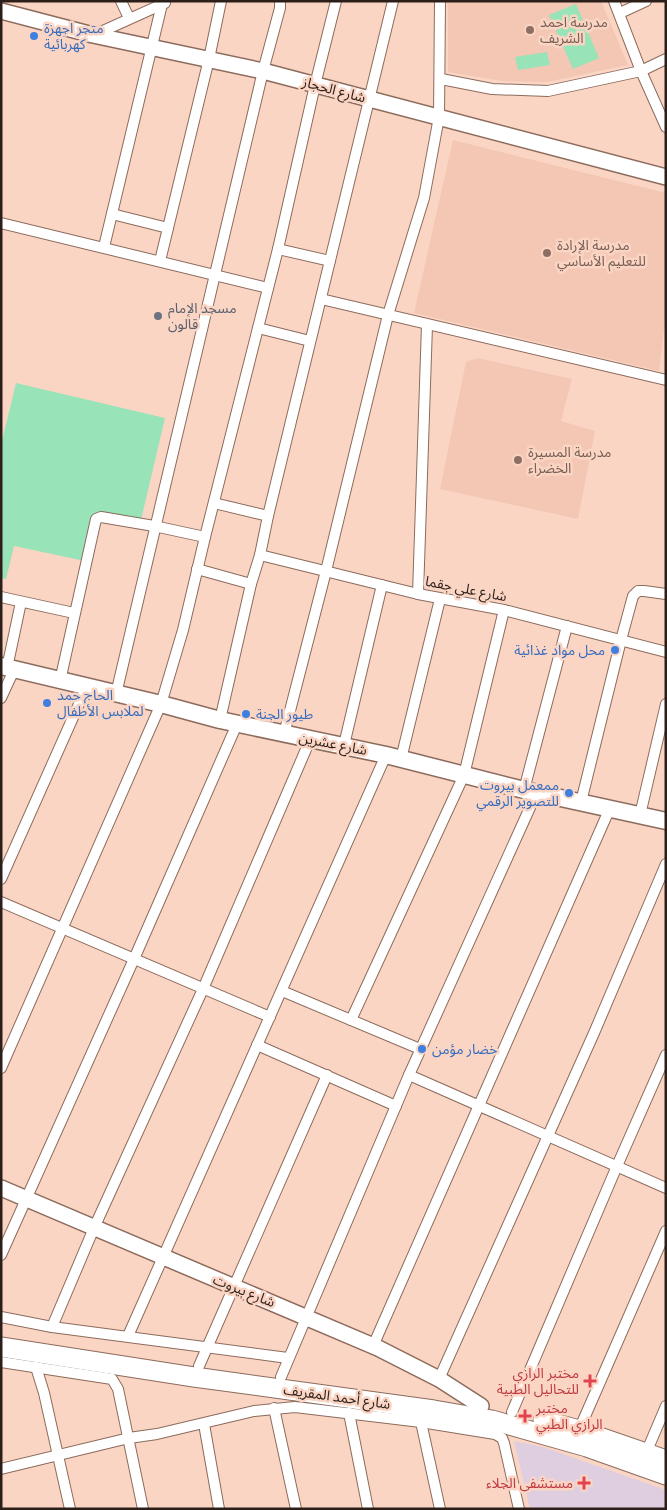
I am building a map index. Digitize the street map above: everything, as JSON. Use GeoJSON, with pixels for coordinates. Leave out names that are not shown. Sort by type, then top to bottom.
{"type":"FeatureCollection","features":[{"type":"Feature","properties":{"kind":"highway","name":"شارع أحمد المقريف"},"geometry":{"type":"LineString","coordinates":[[1,1334],[199,1366],[481,1406],[512,1412],[579,1430],[666,1460]]}},
{"type":"Feature","properties":{"kind":"highway","name":"شارع أحمد المقريف"},"geometry":{"type":"LineString","coordinates":[[1,1347],[194,1378],[425,1408],[492,1420],[587,1446],[666,1475]]}},
{"type":"Feature","properties":{"kind":"main road","name":"شارع الحجاز"},"geometry":{"type":"LineString","coordinates":[[1,10],[93,35],[263,71],[666,177]]}},
{"type":"Feature","properties":{"kind":"main road","name":"شارع عشرين"},"geometry":{"type":"LineString","coordinates":[[8,668],[237,724],[310,740],[344,745],[530,791],[666,821]]}},
{"type":"Feature","properties":{"kind":"main road","name":"شارع بيروت"},"geometry":{"type":"LineString","coordinates":[[1,1188],[306,1316],[404,1360],[439,1379],[481,1406]]}},
{"type":"Feature","properties":{"kind":"street"},"geometry":{"type":"LineString","coordinates":[[121,1],[129,18]]}},
{"type":"Feature","properties":{"kind":"street"},"geometry":{"type":"LineString","coordinates":[[160,261],[209,60],[221,1]]}},
{"type":"Feature","properties":{"kind":"street"},"geometry":{"type":"LineString","coordinates":[[116,694],[154,526],[263,71],[280,8],[280,1]]}},
{"type":"Feature","properties":{"kind":"street"},"geometry":{"type":"LineString","coordinates":[[1,1068],[161,704],[183,630],[278,249],[336,1]]}},
{"type":"Feature","properties":{"kind":"street"},"geometry":{"type":"LineString","coordinates":[[220,720],[251,584],[260,555],[393,1]]}},
{"type":"Feature","properties":{"kind":"street"},"geometry":{"type":"LineString","coordinates":[[284,734],[388,315],[424,198],[440,117],[440,1]]}},
{"type":"Feature","properties":{"kind":"street"},"geometry":{"type":"LineString","coordinates":[[614,1],[641,71],[666,127]]}},
{"type":"Feature","properties":{"kind":"street"},"geometry":{"type":"LineString","coordinates":[[620,14],[646,1]]}},
{"type":"Feature","properties":{"kind":"street"},"geometry":{"type":"LineString","coordinates":[[93,35],[165,3]]}},
{"type":"Feature","properties":{"kind":"street"},"geometry":{"type":"LineString","coordinates":[[104,248],[151,47],[165,3]]}},
{"type":"Feature","properties":{"kind":"street"},"geometry":{"type":"LineString","coordinates":[[441,79],[492,89],[548,91],[641,71],[666,59]]}},
{"type":"Feature","properties":{"kind":"street"},"geometry":{"type":"LineString","coordinates":[[112,214],[168,228]]}},
{"type":"Feature","properties":{"kind":"street"},"geometry":{"type":"LineString","coordinates":[[1,223],[268,288]]}},
{"type":"Feature","properties":{"kind":"street"},"geometry":{"type":"LineString","coordinates":[[278,249],[330,261]]}},
{"type":"Feature","properties":{"kind":"street"},"geometry":{"type":"LineString","coordinates":[[321,299],[666,380]]}},
{"type":"Feature","properties":{"kind":"street"},"geometry":{"type":"LineString","coordinates":[[418,594],[427,325]]}},
{"type":"Feature","properties":{"kind":"street"},"geometry":{"type":"LineString","coordinates":[[258,328],[310,341]]}},
{"type":"Feature","properties":{"kind":"street"},"geometry":{"type":"LineString","coordinates":[[214,503],[268,516]]}},
{"type":"Feature","properties":{"kind":"street"},"geometry":{"type":"LineString","coordinates":[[60,681],[96,519],[101,517],[205,537]]}},
{"type":"Feature","properties":{"kind":"street","name":"شارع علي جقما"},"geometry":{"type":"LineString","coordinates":[[260,555],[440,599],[504,610],[666,652]]}},
{"type":"Feature","properties":{"kind":"street"},"geometry":{"type":"LineString","coordinates":[[197,569],[251,584]]}},
{"type":"Feature","properties":{"kind":"street"},"geometry":{"type":"LineString","coordinates":[[344,745],[382,585]]}},
{"type":"Feature","properties":{"kind":"street"},"geometry":{"type":"LineString","coordinates":[[581,802],[621,640],[634,596],[638,592],[644,591],[666,594]]}},
{"type":"Feature","properties":{"kind":"street"},"geometry":{"type":"LineString","coordinates":[[1,598],[74,614]]}},
{"type":"Feature","properties":{"kind":"street"},"geometry":{"type":"LineString","coordinates":[[128,1336],[282,991],[394,757],[404,743],[426,662],[440,599]]}},
{"type":"Feature","properties":{"kind":"street"},"geometry":{"type":"LineString","coordinates":[[1,698],[21,602]]}},
{"type":"Feature","properties":{"kind":"street"},"geometry":{"type":"LineString","coordinates":[[352,1020],[464,775],[504,610]]}},
{"type":"Feature","properties":{"kind":"street"},"geometry":{"type":"LineString","coordinates":[[281,1377],[530,791],[567,626]]}},
{"type":"Feature","properties":{"kind":"street"},"geometry":{"type":"LineString","coordinates":[[1,879],[87,686]]}},
{"type":"Feature","properties":{"kind":"street"},"geometry":{"type":"LineString","coordinates":[[640,815],[666,704]]}},
{"type":"Feature","properties":{"kind":"street"},"geometry":{"type":"LineString","coordinates":[[1,1256],[237,724]]}},
{"type":"Feature","properties":{"kind":"street"},"geometry":{"type":"LineString","coordinates":[[52,1327],[94,1228],[203,989],[310,740]]}},
{"type":"Feature","properties":{"kind":"street"},"geometry":{"type":"LineString","coordinates":[[373,1346],[610,808]]}},
{"type":"Feature","properties":{"kind":"street"},"geometry":{"type":"LineString","coordinates":[[439,1379],[598,1023],[666,864]]}},
{"type":"Feature","properties":{"kind":"street"},"geometry":{"type":"LineString","coordinates":[[1,902],[270,1017]]}},
{"type":"Feature","properties":{"kind":"street"},"geometry":{"type":"LineString","coordinates":[[282,991],[420,1049]]}},
{"type":"Feature","properties":{"kind":"street"},"geometry":{"type":"LineString","coordinates":[[257,1045],[396,1106]]}},
{"type":"Feature","properties":{"kind":"street"},"geometry":{"type":"LineString","coordinates":[[512,1412],[616,1166],[666,1055]]}},
{"type":"Feature","properties":{"kind":"street"},"geometry":{"type":"LineString","coordinates":[[199,1366],[327,1075]]}},
{"type":"Feature","properties":{"kind":"street"},"geometry":{"type":"LineString","coordinates":[[409,1075],[666,1188]]}},
{"type":"Feature","properties":{"kind":"street"},"geometry":{"type":"LineString","coordinates":[[579,1430],[666,1231]]}},
{"type":"Feature","properties":{"kind":"street"},"geometry":{"type":"LineString","coordinates":[[1,1317],[52,1327],[288,1358]]}},
{"type":"Feature","properties":{"kind":"street"},"geometry":{"type":"LineString","coordinates":[[1,1362],[112,1379],[118,1389],[143,1509]]}},
{"type":"Feature","properties":{"kind":"street"},"geometry":{"type":"LineString","coordinates":[[36,1367],[49,1413],[70,1509]]}},
{"type":"Feature","properties":{"kind":"street"},"geometry":{"type":"LineString","coordinates":[[646,1453],[666,1406]]}},
{"type":"Feature","properties":{"kind":"street"},"geometry":{"type":"LineString","coordinates":[[1,1469],[129,1438],[158,1434],[254,1411],[295,1407],[422,1422],[495,1434],[502,1438],[504,1443],[519,1509]]}},
{"type":"Feature","properties":{"kind":"street"},"geometry":{"type":"LineString","coordinates":[[274,1408],[296,1509]]}},
{"type":"Feature","properties":{"kind":"street"},"geometry":{"type":"LineString","coordinates":[[349,1413],[368,1509]]}},
{"type":"Feature","properties":{"kind":"street"},"geometry":{"type":"LineString","coordinates":[[422,1422],[440,1509]]}},
{"type":"Feature","properties":{"kind":"street"},"geometry":{"type":"LineString","coordinates":[[204,1424],[219,1509]]}},
{"type":"Feature","properties":{"kind":"shaded area","name":"مدرسة احمد الشريف"},"geometry":{"type":"Polygon","coordinates":[[[447,1],[601,1],[628,65],[547,82],[502,81],[448,72],[447,1]]]}},
{"type":"Feature","properties":{"kind":"shaded area","name":"مدرسة الإرادة للتعليم الأساسي"},"geometry":{"type":"Polygon","coordinates":[[[453,140],[666,193],[666,312],[659,371],[414,313],[453,140]]]}},
{"type":"Feature","properties":{"kind":"shaded area","name":"مدرسة المسيرة الخضراء"},"geometry":{"type":"Polygon","coordinates":[[[478,358],[572,379],[561,421],[595,431],[578,519],[440,489],[466,362],[478,358]]]}},
{"type":"Feature","properties":{"kind":"shaded area","name":"مستشفى الجلاء"},"geometry":{"type":"Polygon","coordinates":[[[514,1441],[543,1447],[666,1490],[666,1509],[530,1509],[514,1441]]]}},
{"type":"Feature","properties":{"kind":"green space"},"geometry":{"type":"Polygon","coordinates":[[[576,4],[599,58],[573,69],[549,15],[576,4]]]}},
{"type":"Feature","properties":{"kind":"green space"},"geometry":{"type":"Polygon","coordinates":[[[547,52],[550,65],[518,70],[515,57],[547,52]]]}},
{"type":"Feature","properties":{"kind":"green space"},"geometry":{"type":"Polygon","coordinates":[[[16,383],[165,418],[141,520],[95,513],[85,561],[14,546],[6,579],[1,578],[1,445],[16,383]]]}},
{"type":"Feature","properties":{"kind":"place","name":"مدرسة احمد الشريف"},"geometry":{"type":"Point","coordinates":[530,30]}},
{"type":"Feature","properties":{"kind":"place","name":"متجر اجهزة كهربائية"},"geometry":{"type":"Point","coordinates":[34,36]}},
{"type":"Feature","properties":{"kind":"place","name":"مدرسة الإرادة للتعليم الأساسي"},"geometry":{"type":"Point","coordinates":[547,253]}},
{"type":"Feature","properties":{"kind":"place","name":"مسجد الإمام قالون"},"geometry":{"type":"Point","coordinates":[158,316]}},
{"type":"Feature","properties":{"kind":"place","name":"مدرسة المسيرة الخضراء"},"geometry":{"type":"Point","coordinates":[518,460]}},
{"type":"Feature","properties":{"kind":"place","name":"محل مواد غذائية"},"geometry":{"type":"Point","coordinates":[615,650]}},
{"type":"Feature","properties":{"kind":"place","name":"الحاج حمد لملابس الأطفال"},"geometry":{"type":"Point","coordinates":[47,703]}},
{"type":"Feature","properties":{"kind":"place","name":"طيور الجنة"},"geometry":{"type":"Point","coordinates":[246,714]}},
{"type":"Feature","properties":{"kind":"place","name":"ممعمل بيروت للتصوير الرقمي"},"geometry":{"type":"Point","coordinates":[569,793]}},
{"type":"Feature","properties":{"kind":"place","name":"خضار مؤمن"},"geometry":{"type":"Point","coordinates":[422,1049]}},
{"type":"Feature","properties":{"kind":"place","name":"مختبر الرازي للتحاليل الطبية"},"geometry":{"type":"Point","coordinates":[590,1381]}},
{"type":"Feature","properties":{"kind":"place","name":"مختبر الرازي الطبي"},"geometry":{"type":"Point","coordinates":[525,1416]}},
{"type":"Feature","properties":{"kind":"place","name":"مستشفى الجلاء"},"geometry":{"type":"Point","coordinates":[584,1483]}}]}
